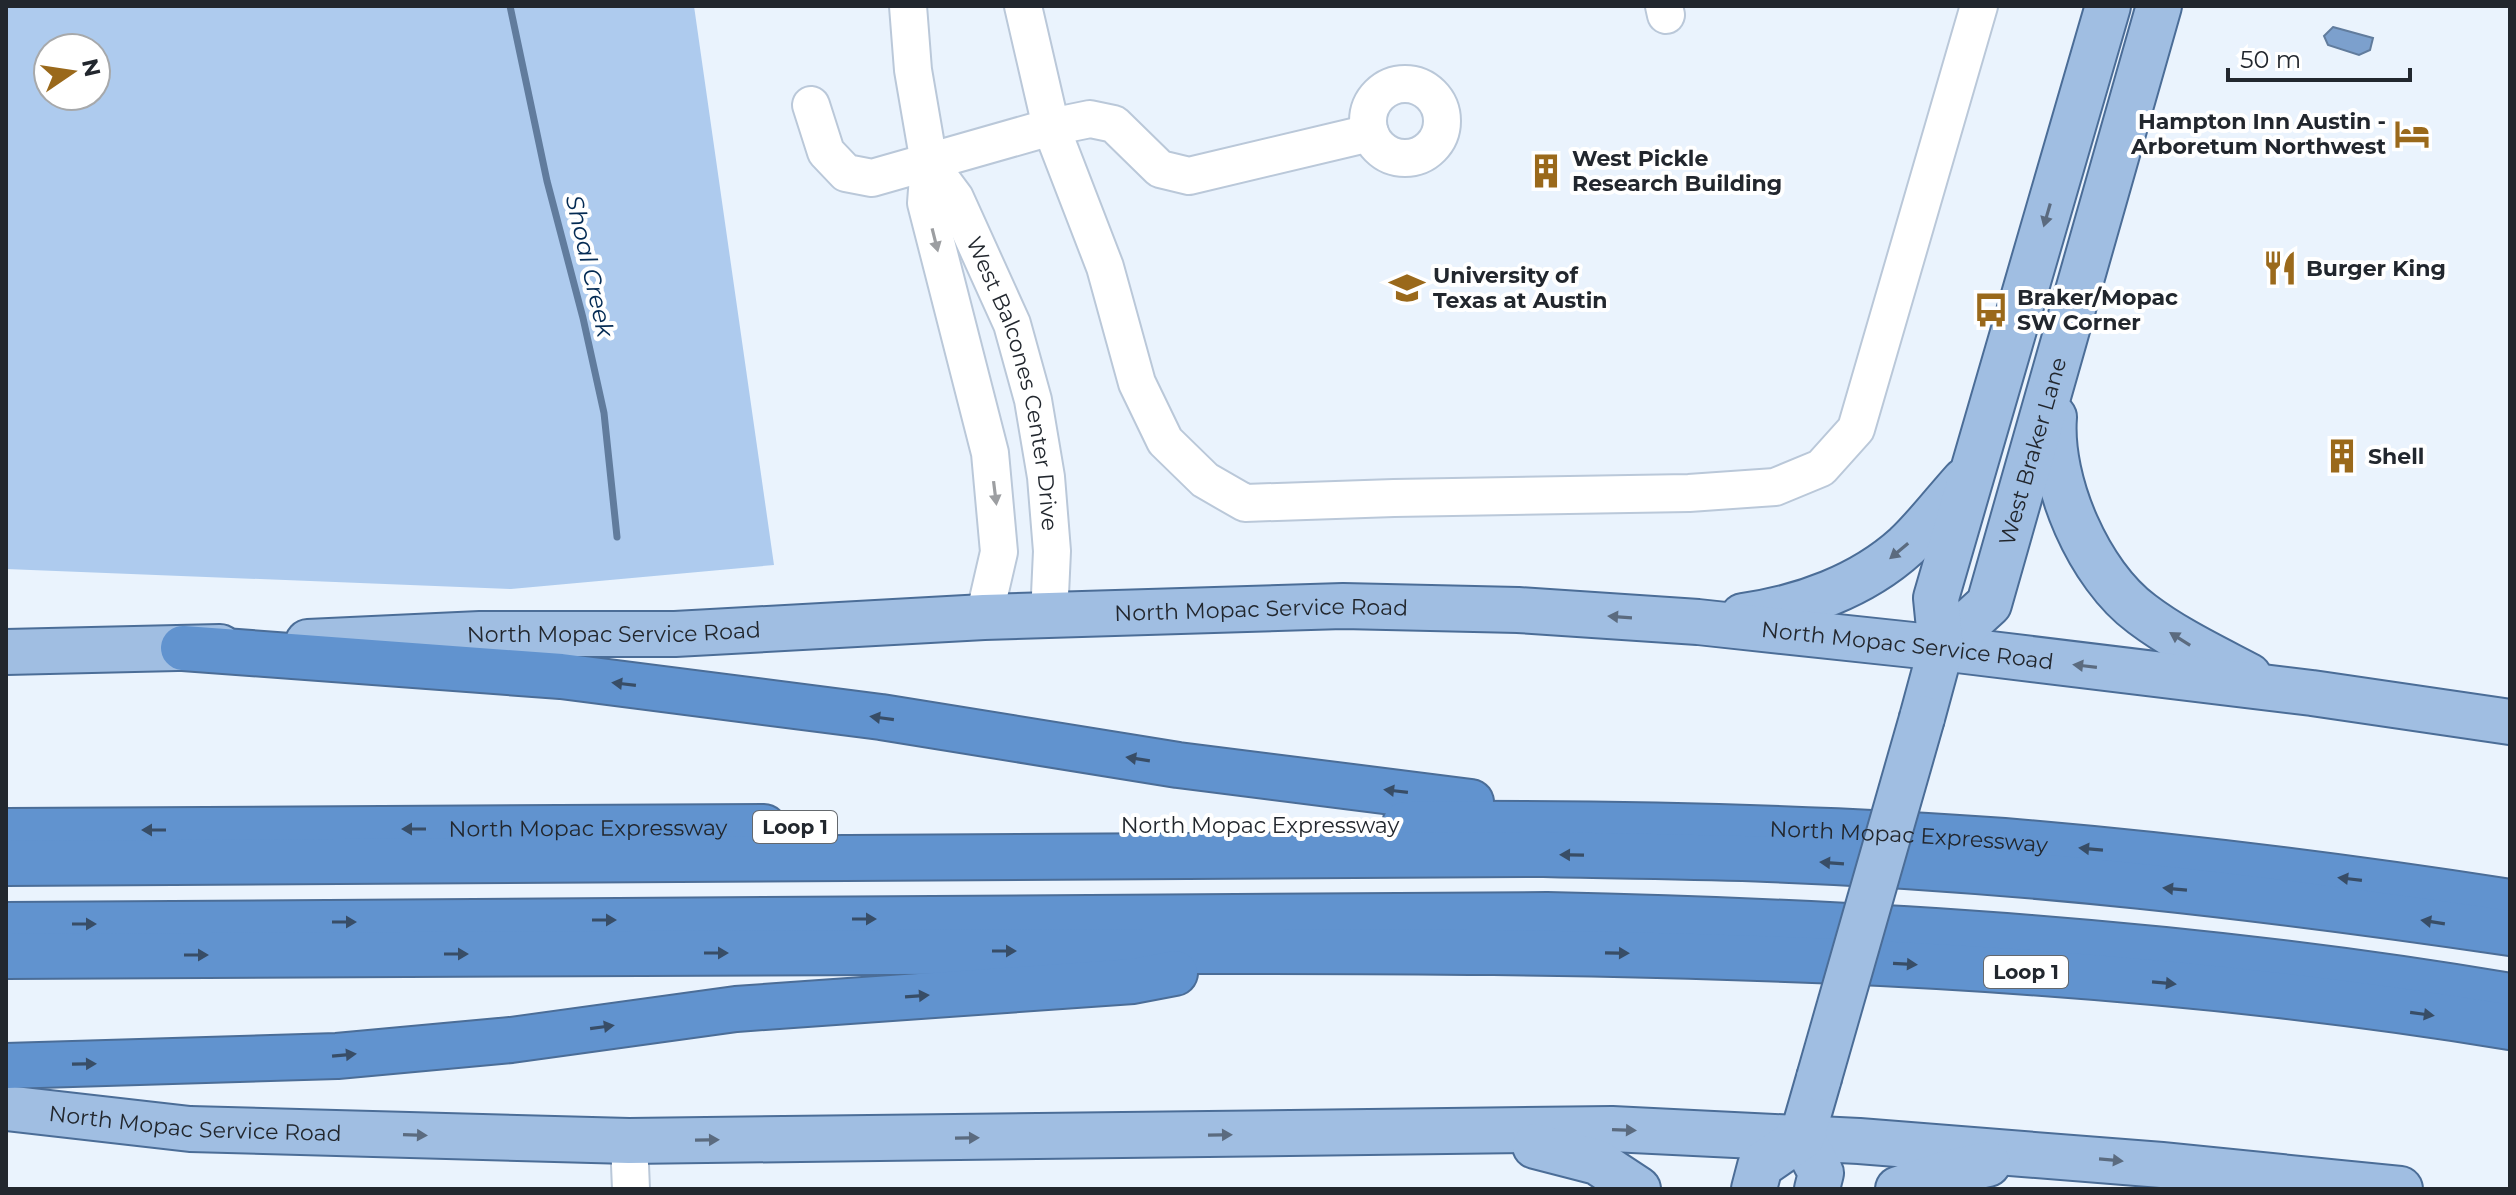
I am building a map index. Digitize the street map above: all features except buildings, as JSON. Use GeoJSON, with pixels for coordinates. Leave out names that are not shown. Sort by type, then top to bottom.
{"type":"FeatureCollection","features":[{"type":"Feature","properties":{"kind":"highway"},"geometry":{"type":"LineString","coordinates":[[183,648],[561,676],[881,717],[1178,765],[1452,798],[1584,823]]}},
{"type":"Feature","properties":{"kind":"highway","name":"North Mopac Expressway"},"geometry":{"type":"LineString","coordinates":[[6,831],[1584,823],[1801,829],[2003,841],[2201,860],[2510,902]]}},
{"type":"Feature","properties":{"kind":"highway"},"geometry":{"type":"LineString","coordinates":[[6,863],[1514,854],[1770,859],[2010,874],[2188,890],[2510,933]]}},
{"type":"Feature","properties":{"kind":"highway"},"geometry":{"type":"LineString","coordinates":[[6,925],[1502,915],[1737,919],[1984,932],[2197,952],[2510,996]]}},
{"type":"Feature","properties":{"kind":"highway"},"geometry":{"type":"LineString","coordinates":[[6,1066],[178,1063],[353,1055],[511,1040],[736,1009],[1133,981],[1304,950]]}},
{"type":"Feature","properties":{"kind":"highway","name":"Loop 1"},"geometry":{"type":"LineString","coordinates":[[6,956],[1304,950],[1539,951],[1787,957],[2000,969],[2252,992],[2510,1027]]}},
{"type":"Feature","properties":{"kind":"main road"},"geometry":{"type":"LineString","coordinates":[[1817,1189],[1821,1173],[1808,1119],[1941,648],[1936,598],[2108,6]]}},
{"type":"Feature","properties":{"kind":"main road"},"geometry":{"type":"LineString","coordinates":[[2102,208],[2085,186],[2083,167],[2115,64],[2116,6]]}},
{"type":"Feature","properties":{"kind":"main road","name":"West Braker Lane"},"geometry":{"type":"LineString","coordinates":[[1941,648],[1989,604],[2159,6]]}},
{"type":"Feature","properties":{"kind":"main road"},"geometry":{"type":"LineString","coordinates":[[2058,367],[2053,437],[2060,486],[2078,532],[2109,580],[2139,612],[2184,642],[2273,689]]}},
{"type":"Feature","properties":{"kind":"main road"},"geometry":{"type":"LineString","coordinates":[[1698,622],[1773,612],[1849,585],[1874,572],[1907,545],[1971,473]]}},
{"type":"Feature","properties":{"kind":"main road","name":"North Mopac Service Road"},"geometry":{"type":"LineString","coordinates":[[6,652],[183,648],[480,634],[675,634],[984,617],[1343,606],[1518,610],[1698,622],[1941,648],[2312,693],[2510,722]]}},
{"type":"Feature","properties":{"kind":"main road","name":"North Mopac Service Road"},"geometry":{"type":"LineString","coordinates":[[6,1108],[190,1129],[629,1141],[1462,1132],[1612,1129],[1808,1119],[2033,1154],[2162,1165],[2292,1184],[2400,1189]]}},
{"type":"Feature","properties":{"kind":"main road"},"geometry":{"type":"LineString","coordinates":[[1754,1189],[1760,1166],[1808,1119]]}},
{"type":"Feature","properties":{"kind":"main road"},"geometry":{"type":"LineString","coordinates":[[1462,1132],[1597,1162],[1638,1189]]}},
{"type":"Feature","properties":{"kind":"main road"},"geometry":{"type":"LineString","coordinates":[[1898,1189],[1943,1174],[2033,1154]]}},
{"type":"Feature","properties":{"kind":"street","name":"West Balcones Center Drive"},"geometry":{"type":"LineString","coordinates":[[908,6],[913,70],[929,163],[926,203],[990,453],[999,552],[984,617]]}},
{"type":"Feature","properties":{"kind":"street"},"geometry":{"type":"LineString","coordinates":[[1023,6],[1051,127],[1105,267],[1137,383],[1165,441],[1205,480],[1245,503],[1689,493],[1775,487],[1821,468],[1856,429],[1979,6]]}},
{"type":"Feature","properties":{"kind":"street"},"geometry":{"type":"LineString","coordinates":[[811,105],[826,152],[846,173],[872,178],[1051,127],[1090,119],[1114,124],[1160,169],[1189,176],[1370,133]]}},
{"type":"Feature","properties":{"kind":"street","name":"West Balcones Center Drive"},"geometry":{"type":"LineString","coordinates":[[929,163],[955,198],[1012,324],[1033,400],[1046,477],[1052,551],[1049,616]]}},
{"type":"Feature","properties":{"kind":"street"},"geometry":{"type":"LineString","coordinates":[[959,333],[979,321],[996,317],[1012,324]]}},
{"type":"Feature","properties":{"kind":"street"},"geometry":{"type":"LineString","coordinates":[[629,1141],[631,1189]]}},
{"type":"Feature","properties":{"kind":"street"},"geometry":{"type":"LineString","coordinates":[[2162,1165],[2198,1189]]}},
{"type":"Feature","properties":{"kind":"shaded area"},"geometry":{"type":"Polygon","coordinates":[[[6,6],[694,6],[774,565],[511,589],[6,569],[6,6]]]}},
{"type":"Feature","properties":{"kind":"shaded area"},"geometry":{"type":"Polygon","coordinates":[[[2333,27],[2373,38],[2370,50],[2359,55],[2328,45],[2324,36],[2333,27]]]}},
{"type":"Feature","properties":{"kind":"waterway","name":"Shoal Creek"},"geometry":{"type":"LineString","coordinates":[[510,6],[547,181],[604,413],[617,537]]}},
{"type":"Feature","properties":{"kind":"place","name":"Hampton Inn Austin - Arboretum Northwest"},"geometry":{"type":"Point","coordinates":[2412,134]}},
{"type":"Feature","properties":{"kind":"place","name":"West Pickle Research Building"},"geometry":{"type":"Point","coordinates":[1546,171]}},
{"type":"Feature","properties":{"kind":"place","name":"Burger King"},"geometry":{"type":"Point","coordinates":[2280,268]}},
{"type":"Feature","properties":{"kind":"place","name":"University of Texas at Austin"},"geometry":{"type":"Point","coordinates":[1407,288]}},
{"type":"Feature","properties":{"kind":"place","name":"Braker/Mopac SW Corner"},"geometry":{"type":"Point","coordinates":[1991,310]}},
{"type":"Feature","properties":{"kind":"place","name":"Shell"},"geometry":{"type":"Point","coordinates":[2342,456]}}]}
